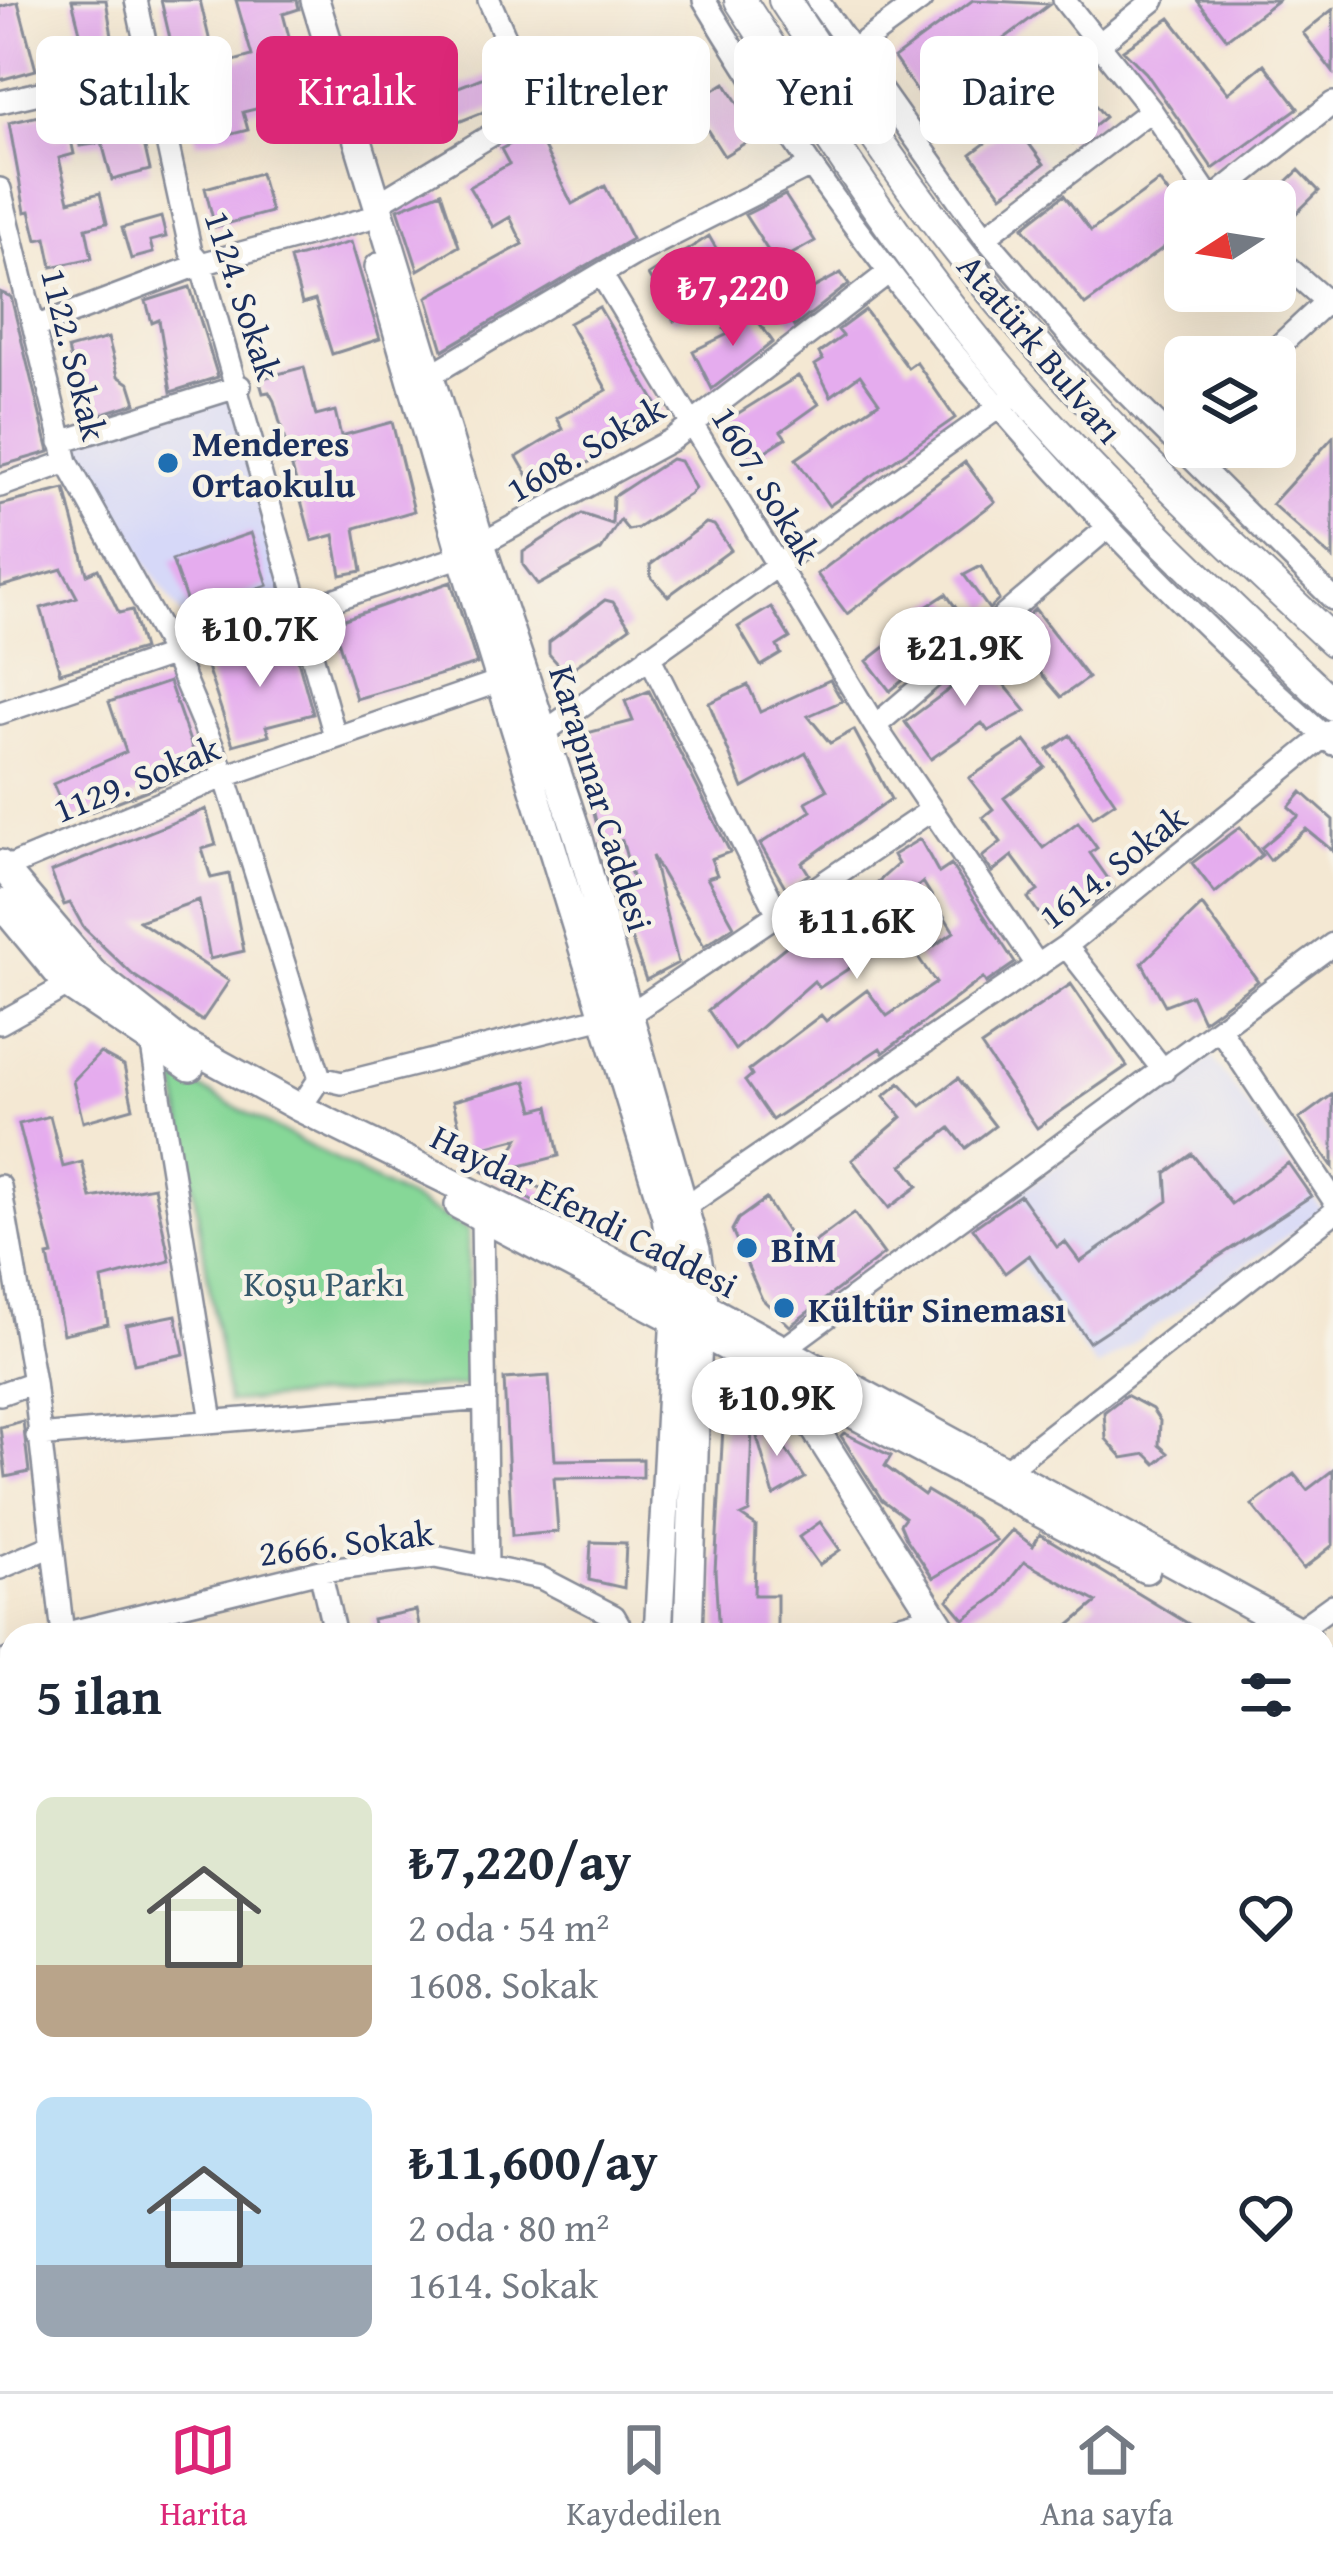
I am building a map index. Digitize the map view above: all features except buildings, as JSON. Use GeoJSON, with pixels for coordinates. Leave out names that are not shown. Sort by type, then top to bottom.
{"type":"FeatureCollection","features":[{"type":"Feature","properties":{"kind":"highway","name":"Atatürk Bulvarı"},"geometry":{"type":"LineString","coordinates":[[740,0],[849,168],[1010,400],[1333,705]]}},
{"type":"Feature","properties":{"kind":"highway","name":"Atatürk Bulvarı"},"geometry":{"type":"LineString","coordinates":[[784,0],[893,164],[1052,362],[1174,493],[1333,641]]}},
{"type":"Feature","properties":{"kind":"main road","name":"Karapınar Caddesi"},"geometry":{"type":"LineString","coordinates":[[299,0],[432,374],[500,681],[686,1206],[702,1321],[689,1623]]}},
{"type":"Feature","properties":{"kind":"main road","name":"Karapınar Caddesi"},"geometry":{"type":"LineString","coordinates":[[315,0],[371,212],[471,550],[546,731],[666,1217],[673,1307],[659,1623]]}},
{"type":"Feature","properties":{"kind":"main road","name":"Haydar Efendi Caddesi"},"geometry":{"type":"LineString","coordinates":[[2,866],[92,973],[182,1043],[673,1307]]}},
{"type":"Feature","properties":{"kind":"main road","name":"Haydar Efendi Caddesi"},"geometry":{"type":"LineString","coordinates":[[0,903],[68,985],[152,1046],[482,1217],[702,1321],[1270,1623]]}},
{"type":"Feature","properties":{"kind":"main road","name":"Haydar Efendi Caddesi"},"geometry":{"type":"LineString","coordinates":[[781,1364],[1006,1470],[1272,1623]]}},
{"type":"Feature","properties":{"kind":"main road"},"geometry":{"type":"LineString","coordinates":[[781,1364],[938,1623]]}},
{"type":"Feature","properties":{"kind":"street","name":"1124. Sokak"},"geometry":{"type":"LineString","coordinates":[[136,0],[142,36]]}},
{"type":"Feature","properties":{"kind":"street"},"geometry":{"type":"LineString","coordinates":[[35,327],[201,264],[371,212],[543,103],[489,0]]}},
{"type":"Feature","properties":{"kind":"street"},"geometry":{"type":"LineString","coordinates":[[704,0],[810,166],[889,273],[1010,400],[1107,527],[1330,737]]}},
{"type":"Feature","properties":{"kind":"street"},"geometry":{"type":"LineString","coordinates":[[817,0],[840,36]]}},
{"type":"Feature","properties":{"kind":"street"},"geometry":{"type":"LineString","coordinates":[[872,36],[920,0]]}},
{"type":"Feature","properties":{"kind":"street"},"geometry":{"type":"LineString","coordinates":[[1064,0],[1091,36]]}},
{"type":"Feature","properties":{"kind":"street"},"geometry":{"type":"LineString","coordinates":[[1154,0],[1098,45],[1198,180]]}},
{"type":"Feature","properties":{"kind":"street"},"geometry":{"type":"LineString","coordinates":[[0,102],[36,94]]}},
{"type":"Feature","properties":{"kind":"street"},"geometry":{"type":"LineString","coordinates":[[1238,180],[1333,103]]}},
{"type":"Feature","properties":{"kind":"street"},"geometry":{"type":"LineString","coordinates":[[985,237],[1150,110]]}},
{"type":"Feature","properties":{"kind":"street"},"geometry":{"type":"LineString","coordinates":[[896,115],[985,237],[1076,343],[1164,424]]}},
{"type":"Feature","properties":{"kind":"street","name":"1124. Sokak"},"geometry":{"type":"LineString","coordinates":[[166,144],[191,252],[201,264],[240,386],[334,736]]}},
{"type":"Feature","properties":{"kind":"street"},"geometry":{"type":"LineString","coordinates":[[432,374],[601,274],[810,166]]}},
{"type":"Feature","properties":{"kind":"street","name":"1122. Sokak"},"geometry":{"type":"LineString","coordinates":[[0,189],[64,452],[173,653],[225,776],[320,1078]]}},
{"type":"Feature","properties":{"kind":"street","name":"1608. Sokak"},"geometry":{"type":"LineString","coordinates":[[0,713],[471,550],[693,425],[889,273]]}},
{"type":"Feature","properties":{"kind":"street","name":"1607. Sokak"},"geometry":{"type":"LineString","coordinates":[[601,274],[874,726],[1038,966]]}},
{"type":"Feature","properties":{"kind":"street"},"geometry":{"type":"LineString","coordinates":[[1292,336],[1330,304],[1296,274]]}},
{"type":"Feature","properties":{"kind":"street"},"geometry":{"type":"LineString","coordinates":[[0,486],[64,452],[240,386]]}},
{"type":"Feature","properties":{"kind":"street"},"geometry":{"type":"LineString","coordinates":[[546,731],[1010,400]]}},
{"type":"Feature","properties":{"kind":"street"},"geometry":{"type":"LineString","coordinates":[[1208,468],[1333,599]]}},
{"type":"Feature","properties":{"kind":"street"},"geometry":{"type":"LineString","coordinates":[[874,726],[1107,527]]}},
{"type":"Feature","properties":{"kind":"street"},"geometry":{"type":"LineString","coordinates":[[649,656],[778,914]]}},
{"type":"Feature","properties":{"kind":"street","name":"1129. Sokak"},"geometry":{"type":"LineString","coordinates":[[2,866],[225,776],[500,681]]}},
{"type":"Feature","properties":{"kind":"street","name":"1614. Sokak"},"geometry":{"type":"LineString","coordinates":[[686,1206],[1066,946],[1330,737]]}},
{"type":"Feature","properties":{"kind":"street"},"geometry":{"type":"LineString","coordinates":[[300,1108],[320,1078],[342,1083],[617,1016],[930,812]]}},
{"type":"Feature","properties":{"kind":"street"},"geometry":{"type":"LineString","coordinates":[[781,1364],[1333,944]]}},
{"type":"Feature","properties":{"kind":"street"},"geometry":{"type":"LineString","coordinates":[[1066,946],[1164,1072]]}},
{"type":"Feature","properties":{"kind":"street"},"geometry":{"type":"LineString","coordinates":[[0,1023],[68,985]]}},
{"type":"Feature","properties":{"kind":"street"},"geometry":{"type":"LineString","coordinates":[[1219,1028],[1333,1199]]}},
{"type":"Feature","properties":{"kind":"street"},"geometry":{"type":"LineString","coordinates":[[152,1046],[212,1421]]}},
{"type":"Feature","properties":{"kind":"street"},"geometry":{"type":"LineString","coordinates":[[0,1186],[34,1382],[60,1623]]}},
{"type":"Feature","properties":{"kind":"street"},"geometry":{"type":"LineString","coordinates":[[1006,1470],[1333,1213]]}},
{"type":"Feature","properties":{"kind":"street"},"geometry":{"type":"LineString","coordinates":[[482,1217],[487,1567]]}},
{"type":"Feature","properties":{"kind":"street"},"geometry":{"type":"LineString","coordinates":[[0,1394],[34,1382]]}},
{"type":"Feature","properties":{"kind":"street"},"geometry":{"type":"LineString","coordinates":[[38,1436],[485,1399]]}},
{"type":"Feature","properties":{"kind":"street"},"geometry":{"type":"LineString","coordinates":[[0,1568],[49,1547]]}},
{"type":"Feature","properties":{"kind":"street","name":"2666. Sokak"},"geometry":{"type":"LineString","coordinates":[[107,1623],[320,1571],[435,1557],[541,1578],[614,1616],[618,1623]]}},
{"type":"Feature","properties":{"kind":"street"},"geometry":{"type":"LineString","coordinates":[[320,1571],[332,1623]]}},
{"type":"Feature","properties":{"kind":"street"},"geometry":{"type":"LineString","coordinates":[[1307,1623],[1333,1605]]}},
{"type":"Feature","properties":{"kind":"shaded area","name":"Menderes Ortaokulu"},"geometry":{"type":"Polygon","coordinates":[[[229,393],[295,598],[189,626],[92,486],[77,441],[229,393]]]}},
{"type":"Feature","properties":{"kind":"shaded area"},"geometry":{"type":"Polygon","coordinates":[[[1212,1057],[1323,1211],[1097,1368],[985,1216],[1212,1057]]]}},
{"type":"Feature","properties":{"kind":"green space","name":"Koşu Parkı"},"geometry":{"type":"Polygon","coordinates":[[[175,1075],[468,1230],[467,1385],[228,1402],[175,1075]]]}},
{"type":"Feature","properties":{"kind":"place","name":"Menderes Ortaokulu"},"geometry":{"type":"Point","coordinates":[168,463]}},
{"type":"Feature","properties":{"kind":"place","name":"BİM"},"geometry":{"type":"Point","coordinates":[747,1248]}},
{"type":"Feature","properties":{"kind":"place","name":"Kültür Sineması"},"geometry":{"type":"Point","coordinates":[784,1308]}}]}
